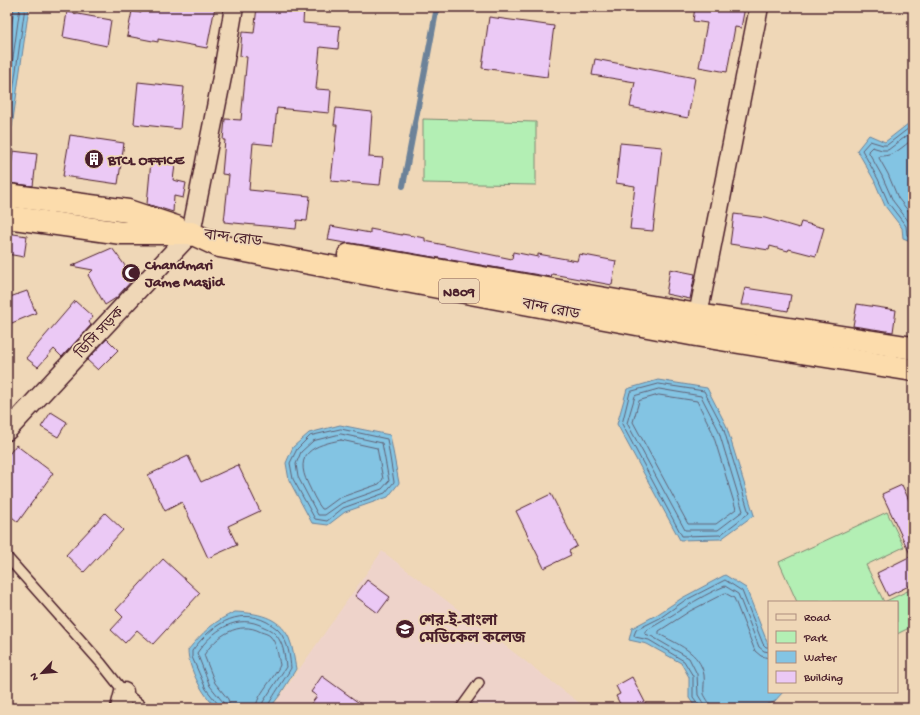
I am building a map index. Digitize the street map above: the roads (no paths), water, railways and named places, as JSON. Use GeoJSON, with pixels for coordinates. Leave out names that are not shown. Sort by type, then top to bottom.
{"type":"FeatureCollection","features":[{"type":"Feature","properties":{"kind":"highway","name":"বান্দ রোড"},"geometry":{"type":"LineString","coordinates":[[7,195],[128,211],[192,233],[219,246],[697,325],[913,370]]}},
{"type":"Feature","properties":{"kind":"highway","name":"বান্দ রোড"},"geometry":{"type":"LineString","coordinates":[[7,217],[122,233],[192,233]]}},
{"type":"Feature","properties":{"kind":"highway","name":"বান্দ রোড"},"geometry":{"type":"LineString","coordinates":[[697,325],[913,348]]}},
{"type":"Feature","properties":{"kind":"street"},"geometry":{"type":"LineString","coordinates":[[192,233],[234,7]]}},
{"type":"Feature","properties":{"kind":"street"},"geometry":{"type":"LineString","coordinates":[[697,325],[759,7]]}},
{"type":"Feature","properties":{"kind":"street","name":"ডিসি সড়ক"},"geometry":{"type":"LineString","coordinates":[[7,431],[192,233]]}},
{"type":"Feature","properties":{"kind":"lane"},"geometry":{"type":"LineString","coordinates":[[7,557],[101,663],[122,700],[144,708]]}},
{"type":"Feature","properties":{"kind":"lane"},"geometry":{"type":"LineString","coordinates":[[461,708],[479,683]]}},
{"type":"Feature","properties":{"kind":"water"},"geometry":{"type":"Polygon","coordinates":[[[7,7],[29,7],[12,127],[7,125],[7,7]]]}},
{"type":"Feature","properties":{"kind":"water"},"geometry":{"type":"Polygon","coordinates":[[[913,120],[913,242],[903,238],[902,228],[885,206],[874,180],[857,150],[869,135],[885,142],[913,120]]]}},
{"type":"Feature","properties":{"kind":"water"},"geometry":{"type":"Polygon","coordinates":[[[658,380],[707,388],[726,425],[754,515],[721,539],[680,540],[617,424],[627,389],[658,380]]]}},
{"type":"Feature","properties":{"kind":"water"},"geometry":{"type":"Polygon","coordinates":[[[340,425],[390,435],[399,483],[388,497],[345,512],[328,525],[312,523],[289,480],[286,463],[293,447],[309,433],[340,425]]]}},
{"type":"Feature","properties":{"kind":"water"},"geometry":{"type":"Polygon","coordinates":[[[725,575],[746,588],[768,644],[768,693],[782,693],[774,702],[758,708],[696,708],[689,698],[689,677],[681,663],[647,644],[629,640],[632,628],[658,614],[682,598],[725,575]]]}},
{"type":"Feature","properties":{"kind":"water"},"geometry":{"type":"Polygon","coordinates":[[[235,612],[251,613],[273,620],[285,631],[289,638],[296,669],[270,708],[217,708],[202,689],[193,673],[188,650],[209,628],[221,619],[235,612]]]}},
{"type":"Feature","properties":{"kind":"waterway"},"geometry":{"type":"LineString","coordinates":[[403,186],[437,7]]}},
{"type":"Feature","properties":{"kind":"place","name":"BTCL OFFICE"},"geometry":{"type":"Point","coordinates":[94,159]}},
{"type":"Feature","properties":{"kind":"place","name":"Chandmari Jame Masjid"},"geometry":{"type":"Point","coordinates":[131,273]}},
{"type":"Feature","properties":{"kind":"place","name":"শের-ই-বাংলা মেডিকেল কলেজ"},"geometry":{"type":"Point","coordinates":[405,629]}}]}
